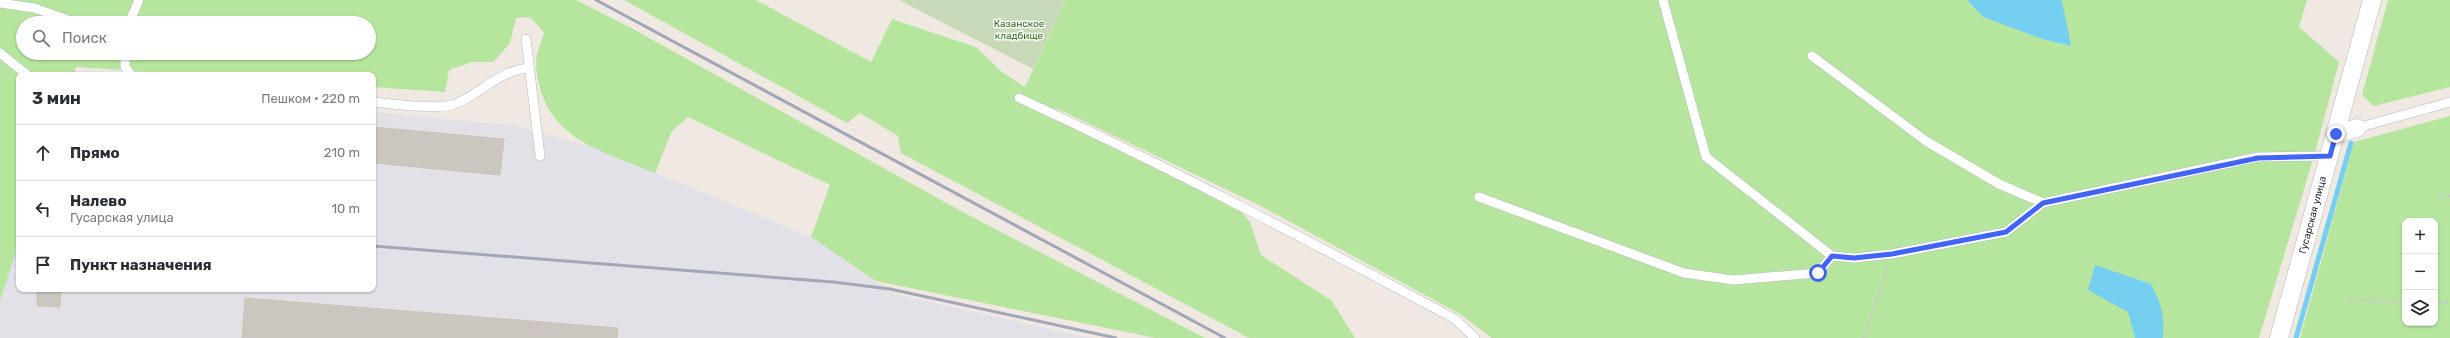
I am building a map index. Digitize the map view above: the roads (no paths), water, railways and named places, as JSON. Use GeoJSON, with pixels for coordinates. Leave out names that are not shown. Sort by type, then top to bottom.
{"type":"FeatureCollection","features":[{"type":"Feature","properties":{"kind":"street","name":"Гусарская улица"},"geometry":{"type":"LineString","coordinates":[[2279,338],[2372,0]]}},
{"type":"Feature","properties":{"kind":"street"},"geometry":{"type":"LineString","coordinates":[[2336,134],[2357,128]]}},
{"type":"Feature","properties":{"kind":"lane"},"geometry":{"type":"LineString","coordinates":[[131,16],[139,0]]}},
{"type":"Feature","properties":{"kind":"lane"},"geometry":{"type":"LineString","coordinates":[[1663,0],[1706,157],[1832,256],[1854,258],[1892,254],[2006,232],[2043,203],[2258,158],[2330,156]]}},
{"type":"Feature","properties":{"kind":"lane"},"geometry":{"type":"LineString","coordinates":[[0,3],[34,8],[57,16]]}},
{"type":"Feature","properties":{"kind":"lane"},"geometry":{"type":"LineString","coordinates":[[526,39],[528,68],[540,156]]}},
{"type":"Feature","properties":{"kind":"lane"},"geometry":{"type":"LineString","coordinates":[[0,53],[24,72]]}},
{"type":"Feature","properties":{"kind":"lane"},"geometry":{"type":"LineString","coordinates":[[1812,56],[1926,142],[1999,184],[2043,203]]}},
{"type":"Feature","properties":{"kind":"lane"},"geometry":{"type":"LineString","coordinates":[[125,60],[125,67],[129,72]]}},
{"type":"Feature","properties":{"kind":"lane"},"geometry":{"type":"LineString","coordinates":[[376,102],[407,106],[453,105],[470,98],[498,77],[528,68]]}},
{"type":"Feature","properties":{"kind":"lane"},"geometry":{"type":"LineString","coordinates":[[1019,98],[1113,141],[1242,205],[1455,319],[1475,338]]}},
{"type":"Feature","properties":{"kind":"lane"},"geometry":{"type":"LineString","coordinates":[[2357,128],[2450,102]]}},
{"type":"Feature","properties":{"kind":"lane"},"geometry":{"type":"LineString","coordinates":[[1479,197],[1684,273],[1733,280],[1818,273],[1832,256]]}},
{"type":"Feature","properties":{"kind":"water"},"geometry":{"type":"Polygon","coordinates":[[[1967,0],[2062,0],[2071,46],[2042,39],[1983,17],[1967,0]]]}},
{"type":"Feature","properties":{"kind":"water"},"geometry":{"type":"Polygon","coordinates":[[[2095,265],[2151,284],[2162,310],[2163,338],[2135,338],[2128,312],[2088,290],[2095,265]]]}},
{"type":"Feature","properties":{"kind":"waterway"},"geometry":{"type":"LineString","coordinates":[[2296,338],[2351,143]]}},
{"type":"Feature","properties":{"kind":"railway"},"geometry":{"type":"LineString","coordinates":[[596,0],[1225,338]]}},
{"type":"Feature","properties":{"kind":"railway"},"geometry":{"type":"LineString","coordinates":[[376,246],[833,282],[890,289],[1116,338]]}},
{"type":"Feature","properties":{"kind":"park label","name":"Казанское кладбище"},"geometry":{"type":"Point","coordinates":[1019,30]}}]}
